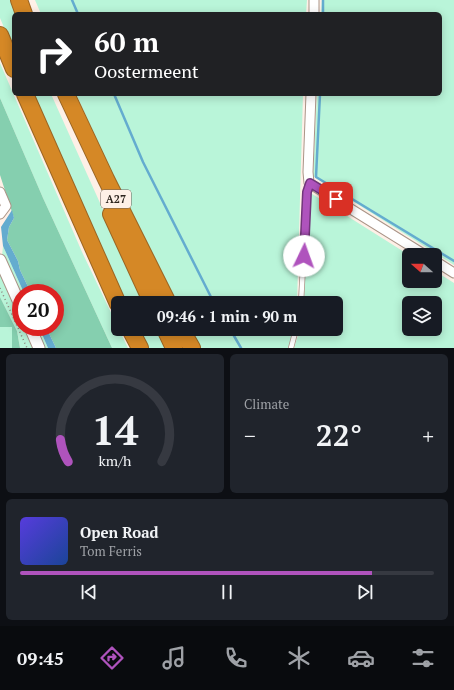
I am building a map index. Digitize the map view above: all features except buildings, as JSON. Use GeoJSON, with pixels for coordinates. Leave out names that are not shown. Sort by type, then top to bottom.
{"type":"FeatureCollection","features":[{"type":"Feature","properties":{"kind":"highway"},"geometry":{"type":"LineString","coordinates":[[19,0],[23,12]]}},
{"type":"Feature","properties":{"kind":"highway"},"geometry":{"type":"LineString","coordinates":[[0,35],[12,64]]}},
{"type":"Feature","properties":{"kind":"highway"},"geometry":{"type":"LineString","coordinates":[[26,96],[114,296]]}},
{"type":"Feature","properties":{"kind":"highway","name":"A27"},"geometry":{"type":"LineString","coordinates":[[59,96],[149,296]]}},
{"type":"Feature","properties":{"kind":"highway","name":"A27"},"geometry":{"type":"LineString","coordinates":[[67,96],[106,179],[164,296]]}},
{"type":"Feature","properties":{"kind":"highway"},"geometry":{"type":"LineString","coordinates":[[134,336],[140,348]]}},
{"type":"Feature","properties":{"kind":"highway"},"geometry":{"type":"LineString","coordinates":[[168,336],[174,348]]}},
{"type":"Feature","properties":{"kind":"highway"},"geometry":{"type":"LineString","coordinates":[[185,336],[192,348]]}},
{"type":"Feature","properties":{"kind":"street"},"geometry":{"type":"LineString","coordinates":[[314,0],[314,12]]}},
{"type":"Feature","properties":{"kind":"street"},"geometry":{"type":"LineString","coordinates":[[311,96],[308,172],[310,183],[415,248]]}},
{"type":"Feature","properties":{"kind":"street"},"geometry":{"type":"LineString","coordinates":[[0,192],[6,206],[0,214]]}},
{"type":"Feature","properties":{"kind":"street"},"geometry":{"type":"LineString","coordinates":[[0,260],[12,287]]}},
{"type":"Feature","properties":{"kind":"street"},"geometry":{"type":"LineString","coordinates":[[442,265],[454,273]]}},
{"type":"Feature","properties":{"kind":"street"},"geometry":{"type":"LineString","coordinates":[[34,336],[39,348]]}},
{"type":"Feature","properties":{"kind":"lane"},"geometry":{"type":"LineString","coordinates":[[302,296],[307,192],[310,183]]}},
{"type":"Feature","properties":{"kind":"lane"},"geometry":{"type":"LineString","coordinates":[[291,348],[294,336]]}},
{"type":"Feature","properties":{"kind":"path"},"geometry":{"type":"LineString","coordinates":[[0,288],[27,348]]}},
{"type":"Feature","properties":{"kind":"green space"},"geometry":{"type":"Polygon","coordinates":[[[0,0],[10,0],[15,12],[12,12],[12,46],[0,18],[0,0]]]}},
{"type":"Feature","properties":{"kind":"green space"},"geometry":{"type":"Polygon","coordinates":[[[35,0],[307,0],[306,12],[40,12],[35,0]]]}},
{"type":"Feature","properties":{"kind":"green space"},"geometry":{"type":"Polygon","coordinates":[[[322,0],[454,0],[454,265],[442,257],[442,248],[427,248],[313,176],[317,96],[442,96],[442,12],[321,12],[322,0]]]}},
{"type":"Feature","properties":{"kind":"green space"},"geometry":{"type":"Polygon","coordinates":[[[0,63],[12,91],[12,96],[14,96],[82,252],[111,313],[111,336],[122,336],[128,348],[112,348],[43,198],[0,98],[0,63]]]}},
{"type":"Feature","properties":{"kind":"green space"},"geometry":{"type":"Polygon","coordinates":[[[34,96],[52,96],[142,296],[123,296],[34,96]]]}},
{"type":"Feature","properties":{"kind":"green space"},"geometry":{"type":"Polygon","coordinates":[[[77,96],[303,96],[297,296],[173,296],[113,176],[77,96]]]}},
{"type":"Feature","properties":{"kind":"green space"},"geometry":{"type":"Polygon","coordinates":[[[0,98],[43,198],[112,348],[56,348],[50,336],[64,336],[64,284],[27,284],[20,270],[18,261],[7,240],[9,227],[14,218],[0,175],[0,98]]]}},
{"type":"Feature","properties":{"kind":"green space"},"geometry":{"type":"Polygon","coordinates":[[[309,192],[402,251],[402,288],[442,288],[442,275],[454,283],[454,348],[294,348],[298,336],[343,336],[343,296],[304,296],[309,192]]]}},
{"type":"Feature","properties":{"kind":"green space"},"geometry":{"type":"Polygon","coordinates":[[[3,246],[20,284],[16,284],[2,256],[3,246]]]}},
{"type":"Feature","properties":{"kind":"green space"},"geometry":{"type":"Polygon","coordinates":[[[0,273],[12,299],[12,321],[0,297],[0,273]]]}},
{"type":"Feature","properties":{"kind":"green space"},"geometry":{"type":"Polygon","coordinates":[[[0,297],[12,321],[12,327],[0,327],[0,297]]]}},
{"type":"Feature","properties":{"kind":"green space"},"geometry":{"type":"Polygon","coordinates":[[[0,327],[12,327],[12,348],[0,348],[0,327]]]}},
{"type":"Feature","properties":{"kind":"green space"},"geometry":{"type":"Polygon","coordinates":[[[12,336],[18,336],[20,348],[12,348],[12,336]]]}},
{"type":"Feature","properties":{"kind":"green space"},"geometry":{"type":"Polygon","coordinates":[[[18,336],[29,336],[34,348],[20,348],[18,336]]]}},
{"type":"Feature","properties":{"kind":"green space"},"geometry":{"type":"Polygon","coordinates":[[[39,336],[43,336],[48,348],[44,348],[39,336]]]}},
{"type":"Feature","properties":{"kind":"green space"},"geometry":{"type":"Polygon","coordinates":[[[141,336],[160,336],[166,348],[147,348],[141,336]]]}},
{"type":"Feature","properties":{"kind":"green space"},"geometry":{"type":"Polygon","coordinates":[[[194,336],[292,336],[288,348],[200,348],[194,336]]]}},
{"type":"Feature","properties":{"kind":"water"},"geometry":{"type":"Polygon","coordinates":[[[12,210],[14,218],[9,227],[7,240],[18,261],[20,270],[27,284],[20,284],[3,246],[1,227],[12,210]]]}},
{"type":"Feature","properties":{"kind":"water"},"geometry":{"type":"Polygon","coordinates":[[[43,336],[50,336],[56,348],[48,348],[43,336]]]}},
{"type":"Feature","properties":{"kind":"waterway"},"geometry":{"type":"LineString","coordinates":[[72,0],[77,12]]}},
{"type":"Feature","properties":{"kind":"waterway"},"geometry":{"type":"LineString","coordinates":[[323,0],[323,12]]}},
{"type":"Feature","properties":{"kind":"waterway"},"geometry":{"type":"LineString","coordinates":[[115,96],[143,162],[210,296]]}},
{"type":"Feature","properties":{"kind":"waterway"},"geometry":{"type":"LineString","coordinates":[[320,96],[316,177],[454,261]]}},
{"type":"Feature","properties":{"kind":"waterway"},"geometry":{"type":"LineString","coordinates":[[234,336],[241,348]]}},
{"type":"Feature","properties":{"kind":"route"},"geometry":{"type":"LineString","coordinates":[[304,256],[307,192],[310,183],[336,199]]}}]}
